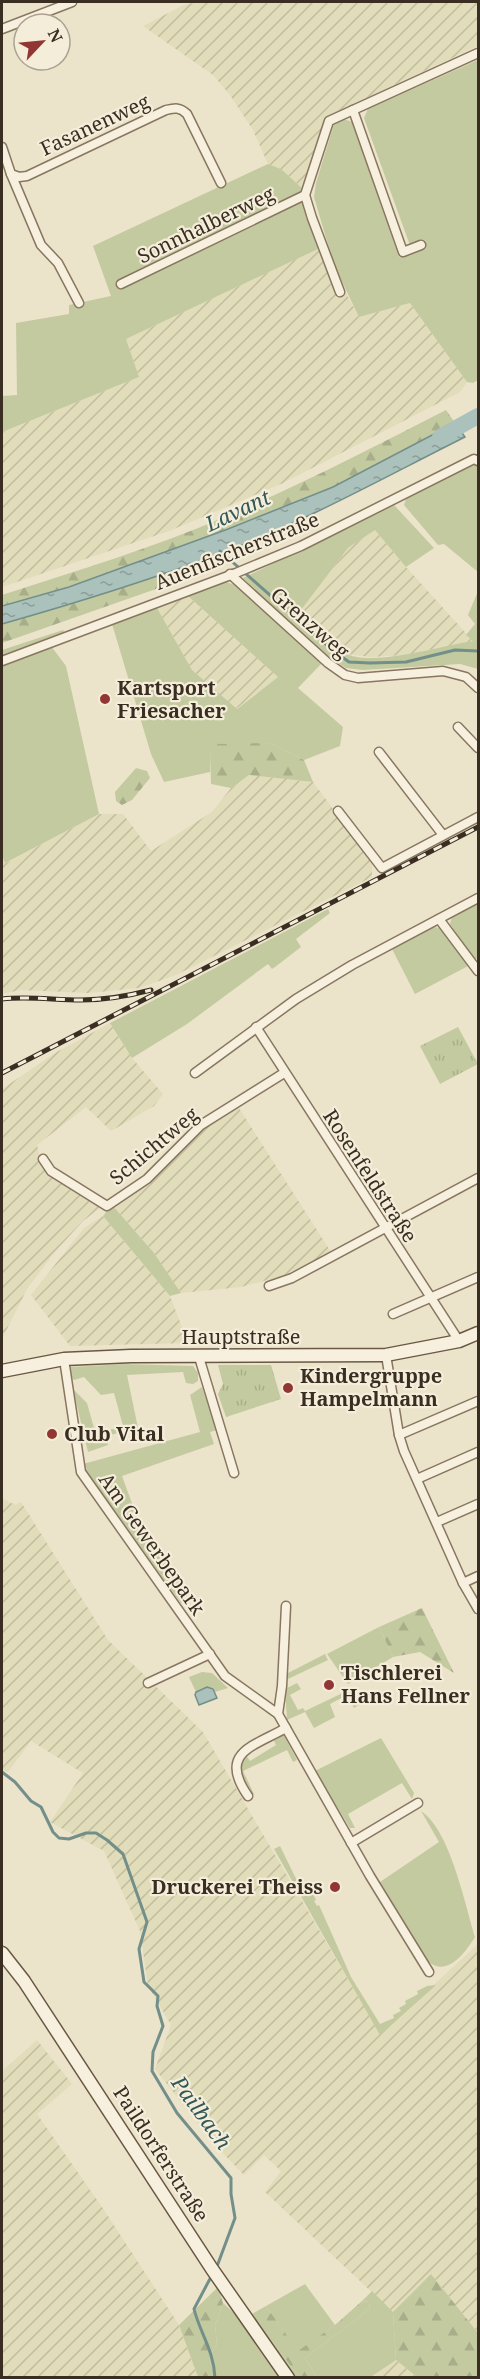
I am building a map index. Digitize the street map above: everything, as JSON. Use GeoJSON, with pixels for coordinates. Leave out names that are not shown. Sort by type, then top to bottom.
{"type":"FeatureCollection","features":[{"type":"Feature","properties":{"kind":"street"},"geometry":{"type":"LineString","coordinates":[[2,29],[72,2]]}},
{"type":"Feature","properties":{"kind":"street","name":"Sonnhalberweg"},"geometry":{"type":"LineString","coordinates":[[340,292],[305,195],[329,121],[478,53]]}},
{"type":"Feature","properties":{"kind":"street","name":"Fasanenweg"},"geometry":{"type":"LineString","coordinates":[[11,174],[19,177],[27,176],[166,110],[176,108],[182,109],[187,114],[221,183]]}},
{"type":"Feature","properties":{"kind":"street"},"geometry":{"type":"LineString","coordinates":[[353,110],[403,252],[421,245]]}},
{"type":"Feature","properties":{"kind":"street"},"geometry":{"type":"LineString","coordinates":[[2,147],[41,245],[58,263],[79,303]]}},
{"type":"Feature","properties":{"kind":"street","name":"Sonnhalberweg"},"geometry":{"type":"LineString","coordinates":[[121,284],[305,195]]}},
{"type":"Feature","properties":{"kind":"street","name":"Auenfischerstraße"},"geometry":{"type":"LineString","coordinates":[[2,661],[301,546],[474,459],[478,461]]}},
{"type":"Feature","properties":{"kind":"street","name":"Grenzweg"},"geometry":{"type":"LineString","coordinates":[[233,574],[328,663],[345,675],[358,678],[443,671],[466,677],[478,688]]}},
{"type":"Feature","properties":{"kind":"street"},"geometry":{"type":"LineString","coordinates":[[458,728],[478,748]]}},
{"type":"Feature","properties":{"kind":"street"},"geometry":{"type":"LineString","coordinates":[[379,752],[443,836]]}},
{"type":"Feature","properties":{"kind":"street"},"geometry":{"type":"LineString","coordinates":[[338,811],[382,868],[478,817]]}},
{"type":"Feature","properties":{"kind":"street"},"geometry":{"type":"LineString","coordinates":[[195,1073],[296,999],[352,965],[478,898]]}},
{"type":"Feature","properties":{"kind":"street"},"geometry":{"type":"LineString","coordinates":[[439,919],[478,971]]}},
{"type":"Feature","properties":{"kind":"street","name":"Rosenfeldstraße"},"geometry":{"type":"LineString","coordinates":[[256,1028],[459,1341]]}},
{"type":"Feature","properties":{"kind":"street","name":"Schichtweg"},"geometry":{"type":"LineString","coordinates":[[43,1159],[51,1170],[107,1206],[147,1179],[201,1125],[284,1073]]}},
{"type":"Feature","properties":{"kind":"street"},"geometry":{"type":"LineString","coordinates":[[269,1286],[292,1278],[478,1179]]}},
{"type":"Feature","properties":{"kind":"street"},"geometry":{"type":"LineString","coordinates":[[393,1314],[478,1277]]}},
{"type":"Feature","properties":{"kind":"street","name":"Hauptstraße"},"geometry":{"type":"LineString","coordinates":[[2,1371],[64,1359],[131,1356],[386,1355],[459,1341],[478,1334]]}},
{"type":"Feature","properties":{"kind":"street"},"geometry":{"type":"LineString","coordinates":[[386,1355],[399,1436],[463,1583],[478,1609]]}},
{"type":"Feature","properties":{"kind":"street"},"geometry":{"type":"LineString","coordinates":[[199,1357],[234,1473]]}},
{"type":"Feature","properties":{"kind":"street","name":"Am Gewerbepark"},"geometry":{"type":"LineString","coordinates":[[64,1359],[81,1472],[225,1676],[278,1714],[351,1843],[429,1972]]}},
{"type":"Feature","properties":{"kind":"street"},"geometry":{"type":"LineString","coordinates":[[399,1436],[478,1401]]}},
{"type":"Feature","properties":{"kind":"street"},"geometry":{"type":"LineString","coordinates":[[417,1479],[478,1452]]}},
{"type":"Feature","properties":{"kind":"street"},"geometry":{"type":"LineString","coordinates":[[437,1522],[478,1504]]}},
{"type":"Feature","properties":{"kind":"street"},"geometry":{"type":"LineString","coordinates":[[463,1583],[478,1576]]}},
{"type":"Feature","properties":{"kind":"street"},"geometry":{"type":"LineString","coordinates":[[278,1714],[282,1686],[286,1606]]}},
{"type":"Feature","properties":{"kind":"street"},"geometry":{"type":"LineString","coordinates":[[148,1683],[210,1654]]}},
{"type":"Feature","properties":{"kind":"street"},"geometry":{"type":"LineString","coordinates":[[248,1796],[236,1772],[236,1761],[243,1753],[286,1728]]}},
{"type":"Feature","properties":{"kind":"street"},"geometry":{"type":"LineString","coordinates":[[351,1843],[418,1803]]}},
{"type":"Feature","properties":{"kind":"street","name":"Paildorferstraße"},"geometry":{"type":"LineString","coordinates":[[2,1953],[24,1981],[212,2269],[288,2378]]}},
{"type":"Feature","properties":{"kind":"shaded area"},"geometry":{"type":"Polygon","coordinates":[[[197,2],[478,2],[478,46],[327,116],[302,188],[281,169],[268,164],[253,130],[230,95],[213,75],[143,26],[184,5],[197,2]]]}},
{"type":"Feature","properties":{"kind":"shaded area"},"geometry":{"type":"Polygon","coordinates":[[[318,249],[338,297],[346,293],[359,317],[410,303],[467,382],[460,392],[281,484],[169,531],[2,587],[2,432],[139,377],[126,339],[318,249]]]}},
{"type":"Feature","properties":{"kind":"shaded area"},"geometry":{"type":"Polygon","coordinates":[[[375,530],[473,641],[406,655],[370,657],[347,654],[298,614],[348,548],[375,530]]]}},
{"type":"Feature","properties":{"kind":"shaded area"},"geometry":{"type":"Polygon","coordinates":[[[188,596],[278,677],[236,709],[192,670],[157,608],[188,596]]]}},
{"type":"Feature","properties":{"kind":"shaded area"},"geometry":{"type":"Polygon","coordinates":[[[249,775],[313,782],[372,861],[372,877],[176,975],[139,988],[89,993],[20,990],[2,994],[2,855],[6,863],[99,814],[123,814],[151,851],[212,812],[231,788],[249,775]]]}},
{"type":"Feature","properties":{"kind":"shaded area"},"geometry":{"type":"Polygon","coordinates":[[[110,1023],[132,1058],[163,1094],[154,1106],[111,1131],[86,1107],[37,1145],[40,1158],[98,1202],[100,1208],[83,1221],[54,1253],[27,1289],[2,1339],[2,1089],[55,1053],[110,1023]]]}},
{"type":"Feature","properties":{"kind":"shaded area"},"geometry":{"type":"Polygon","coordinates":[[[237,1105],[331,1252],[282,1276],[241,1287],[181,1293],[154,1253],[112,1205],[198,1130],[237,1105]]]}},
{"type":"Feature","properties":{"kind":"shaded area"},"geometry":{"type":"Polygon","coordinates":[[[103,1216],[170,1296],[188,1343],[70,1346],[31,1295],[84,1228],[103,1216]]]}},
{"type":"Feature","properties":{"kind":"shaded area"},"geometry":{"type":"Polygon","coordinates":[[[2,1498],[15,1505],[21,1502],[108,1640],[203,1732],[380,2034],[478,1944],[478,2333],[431,2274],[393,2312],[265,2192],[281,2171],[264,2155],[244,2175],[216,2146],[155,2069],[171,2025],[148,1986],[140,1931],[104,1851],[50,1822],[83,1773],[31,1741],[8,1772],[2,1770],[2,1498]]]}},
{"type":"Feature","properties":{"kind":"shaded area"},"geometry":{"type":"Polygon","coordinates":[[[37,2040],[72,2084],[37,2114],[104,2210],[179,2325],[198,2377],[2,2377],[2,2071],[37,2040]]]}},
{"type":"Feature","properties":{"kind":"shaded area"},"geometry":{"type":"Polygon","coordinates":[[[396,2360],[417,2377],[371,2378],[396,2360]]]}},
{"type":"Feature","properties":{"kind":"green space"},"geometry":{"type":"Polygon","coordinates":[[[478,60],[478,380],[473,383],[467,382],[410,303],[359,317],[334,265],[314,197],[334,124],[344,119],[352,122],[399,257],[412,251],[364,118],[368,109],[478,60]]]}},
{"type":"Feature","properties":{"kind":"green space"},"geometry":{"type":"Polygon","coordinates":[[[268,164],[281,169],[302,188],[304,210],[318,249],[126,339],[139,377],[2,432],[2,396],[17,395],[16,323],[69,314],[69,305],[111,296],[93,246],[268,164]]]}},
{"type":"Feature","properties":{"kind":"green space"},"geometry":{"type":"Polygon","coordinates":[[[446,410],[455,423],[333,487],[228,529],[69,587],[2,606],[2,595],[142,549],[225,517],[309,479],[446,410]]]}},
{"type":"Feature","properties":{"kind":"green space"},"geometry":{"type":"Polygon","coordinates":[[[474,465],[478,466],[478,572],[444,544],[438,545],[404,505],[406,499],[474,465]]]}},
{"type":"Feature","properties":{"kind":"green space"},"geometry":{"type":"Polygon","coordinates":[[[394,505],[434,548],[406,567],[375,530],[348,548],[298,614],[345,653],[356,657],[389,657],[473,641],[466,635],[475,624],[468,615],[478,591],[478,669],[460,664],[363,670],[346,668],[326,655],[243,578],[394,505]]]}},
{"type":"Feature","properties":{"kind":"green space"},"geometry":{"type":"Polygon","coordinates":[[[191,563],[193,576],[2,643],[2,624],[85,600],[191,563]]]}},
{"type":"Feature","properties":{"kind":"green space"},"geometry":{"type":"Polygon","coordinates":[[[226,582],[235,585],[322,663],[298,688],[343,727],[340,746],[304,760],[270,743],[210,750],[210,772],[164,782],[151,754],[112,624],[157,608],[192,670],[237,709],[278,677],[188,596],[226,582]]]}},
{"type":"Feature","properties":{"kind":"green space"},"geometry":{"type":"Polygon","coordinates":[[[63,630],[64,632],[2,656],[2,650],[63,630]]]}},
{"type":"Feature","properties":{"kind":"green space"},"geometry":{"type":"Polygon","coordinates":[[[51,646],[66,666],[99,814],[5,863],[2,855],[2,666],[51,646]]]}},
{"type":"Feature","properties":{"kind":"green space"},"geometry":{"type":"Polygon","coordinates":[[[270,743],[304,760],[313,782],[249,775],[231,788],[211,784],[210,750],[217,744],[270,743]]]}},
{"type":"Feature","properties":{"kind":"green space"},"geometry":{"type":"Polygon","coordinates":[[[136,768],[147,771],[150,778],[132,800],[122,805],[116,801],[115,792],[136,768]]]}},
{"type":"Feature","properties":{"kind":"green space"},"geometry":{"type":"Polygon","coordinates":[[[478,903],[478,957],[475,960],[450,924],[452,917],[478,903]]]}},
{"type":"Feature","properties":{"kind":"green space"},"geometry":{"type":"Polygon","coordinates":[[[328,909],[330,913],[296,939],[301,947],[275,967],[272,969],[268,964],[187,1024],[132,1058],[110,1023],[328,909]]]}},
{"type":"Feature","properties":{"kind":"green space"},"geometry":{"type":"Polygon","coordinates":[[[432,927],[441,928],[470,965],[415,994],[391,947],[432,927]]]}},
{"type":"Feature","properties":{"kind":"green space"},"geometry":{"type":"Polygon","coordinates":[[[458,1027],[478,1064],[440,1084],[420,1046],[458,1027]]]}},
{"type":"Feature","properties":{"kind":"green space"},"geometry":{"type":"Polygon","coordinates":[[[112,1205],[154,1253],[181,1293],[170,1296],[103,1216],[112,1205]]]}},
{"type":"Feature","properties":{"kind":"green space"},"geometry":{"type":"Polygon","coordinates":[[[125,1364],[193,1366],[198,1373],[198,1381],[193,1384],[186,1383],[183,1372],[127,1375],[138,1428],[106,1436],[108,1445],[88,1452],[73,1389],[87,1403],[94,1428],[104,1426],[106,1431],[123,1426],[114,1393],[101,1395],[84,1377],[74,1380],[71,1377],[71,1367],[125,1364]]]}},
{"type":"Feature","properties":{"kind":"green space"},"geometry":{"type":"Polygon","coordinates":[[[218,1365],[271,1365],[281,1399],[226,1417],[218,1394],[223,1384],[218,1365]]]}},
{"type":"Feature","properties":{"kind":"green space"},"geometry":{"type":"Polygon","coordinates":[[[202,1387],[217,1430],[210,1432],[214,1444],[122,1476],[141,1528],[147,1529],[193,1599],[181,1603],[89,1477],[83,1464],[200,1432],[190,1395],[202,1387]]]}},
{"type":"Feature","properties":{"kind":"green space"},"geometry":{"type":"Polygon","coordinates":[[[422,1608],[454,1673],[420,1652],[393,1657],[379,1627],[422,1608]]]}},
{"type":"Feature","properties":{"kind":"green space"},"geometry":{"type":"Polygon","coordinates":[[[379,1627],[393,1657],[348,1684],[327,1654],[379,1627]]]}},
{"type":"Feature","properties":{"kind":"green space"},"geometry":{"type":"Polygon","coordinates":[[[325,1654],[328,1660],[288,1679],[288,1673],[325,1654]]]}},
{"type":"Feature","properties":{"kind":"green space"},"geometry":{"type":"Polygon","coordinates":[[[202,1672],[212,1673],[228,1688],[215,1692],[207,1687],[196,1692],[189,1677],[202,1672]]]}},
{"type":"Feature","properties":{"kind":"green space"},"geometry":{"type":"Polygon","coordinates":[[[297,1683],[301,1689],[290,1695],[298,1710],[303,1708],[305,1711],[351,1689],[360,1704],[354,1708],[347,1695],[330,1704],[335,1717],[314,1728],[305,1712],[287,1720],[285,1689],[297,1683]]]}},
{"type":"Feature","properties":{"kind":"green space"},"geometry":{"type":"Polygon","coordinates":[[[283,1734],[297,1760],[293,1762],[287,1750],[243,1771],[254,1794],[249,1793],[241,1770],[243,1760],[246,1755],[250,1761],[276,1745],[273,1739],[283,1734]]]}},
{"type":"Feature","properties":{"kind":"green space"},"geometry":{"type":"Polygon","coordinates":[[[381,1738],[414,1793],[412,1799],[402,1783],[348,1814],[355,1828],[350,1828],[315,1771],[381,1738]]]}},
{"type":"Feature","properties":{"kind":"green space"},"geometry":{"type":"Polygon","coordinates":[[[421,1811],[440,1834],[448,1851],[475,1937],[458,1959],[444,1966],[436,1966],[422,1954],[380,1882],[439,1842],[421,1811]]]}},
{"type":"Feature","properties":{"kind":"green space"},"geometry":{"type":"Polygon","coordinates":[[[280,1846],[304,1895],[312,1892],[316,1900],[314,1901],[317,1906],[319,1905],[351,1977],[380,2024],[394,2018],[393,2015],[401,2011],[399,2008],[406,2004],[405,2001],[418,1994],[417,1991],[436,1985],[380,2035],[274,1849],[280,1846]]]}},
{"type":"Feature","properties":{"kind":"green space"},"geometry":{"type":"Polygon","coordinates":[[[431,2274],[478,2333],[478,2377],[417,2377],[396,2360],[393,2312],[431,2274]]]}},
{"type":"Feature","properties":{"kind":"green space"},"geometry":{"type":"Polygon","coordinates":[[[305,2284],[335,2325],[298,2352],[266,2306],[305,2284]]]}},
{"type":"Feature","properties":{"kind":"green space"},"geometry":{"type":"Polygon","coordinates":[[[218,2287],[223,2303],[215,2325],[217,2344],[209,2358],[216,2377],[198,2377],[179,2325],[218,2287]]]}},
{"type":"Feature","properties":{"kind":"green space"},"geometry":{"type":"Polygon","coordinates":[[[372,2291],[393,2312],[396,2360],[371,2377],[317,2377],[305,2358],[370,2309],[369,2302],[362,2301],[372,2291]]]}},
{"type":"Feature","properties":{"kind":"green space"},"geometry":{"type":"Polygon","coordinates":[[[362,2301],[369,2302],[370,2309],[305,2358],[317,2377],[299,2377],[252,2314],[266,2306],[298,2351],[335,2325],[362,2301]]]}},
{"type":"Feature","properties":{"kind":"green space"},"geometry":{"type":"Polygon","coordinates":[[[223,2303],[242,2320],[252,2314],[299,2377],[216,2377],[209,2358],[217,2344],[215,2325],[223,2303]]]}},
{"type":"Feature","properties":{"kind":"water"},"geometry":{"type":"Polygon","coordinates":[[[455,423],[465,437],[284,527],[168,573],[2,624],[2,606],[69,587],[228,529],[333,487],[455,423]]]}},
{"type":"Feature","properties":{"kind":"water"},"geometry":{"type":"Polygon","coordinates":[[[207,1687],[213,1689],[217,1698],[199,1705],[196,1692],[207,1687]]]}},
{"type":"Feature","properties":{"kind":"waterway","name":"Lavant"},"geometry":{"type":"LineString","coordinates":[[440,437],[478,416]]}},
{"type":"Feature","properties":{"kind":"waterway"},"geometry":{"type":"LineString","coordinates":[[220,551],[331,649],[349,662],[406,662],[455,650],[478,651]]}},
{"type":"Feature","properties":{"kind":"waterway","name":"Pailbach"},"geometry":{"type":"LineString","coordinates":[[2,1772],[15,1782],[31,1801],[41,1807],[53,1832],[59,1838],[69,1839],[86,1833],[96,1833],[123,1854],[147,1922],[139,1949],[144,1982],[158,1996],[157,2006],[163,2026],[153,2052],[152,2071],[177,2113],[231,2178],[235,2218],[216,2269]]}},
{"type":"Feature","properties":{"kind":"waterway","name":"Pailbach"},"geometry":{"type":"LineString","coordinates":[[212,2275],[194,2309],[212,2359],[215,2378]]}},
{"type":"Feature","properties":{"kind":"railway"},"geometry":{"type":"LineString","coordinates":[[2,1073],[478,827]]}},
{"type":"Feature","properties":{"kind":"railway"},"geometry":{"type":"LineString","coordinates":[[2,999],[99,999],[151,990]]}},
{"type":"Feature","properties":{"kind":"place","name":"Kartsport Friesacher"},"geometry":{"type":"Point","coordinates":[105,699]}},
{"type":"Feature","properties":{"kind":"place","name":"Kindergruppe Hampelmann"},"geometry":{"type":"Point","coordinates":[288,1388]}},
{"type":"Feature","properties":{"kind":"place","name":"Club Vital"},"geometry":{"type":"Point","coordinates":[52,1434]}},
{"type":"Feature","properties":{"kind":"place","name":"Tischlerei Hans Fellner"},"geometry":{"type":"Point","coordinates":[329,1685]}},
{"type":"Feature","properties":{"kind":"place","name":"Druckerei Theiss"},"geometry":{"type":"Point","coordinates":[335,1887]}}]}
